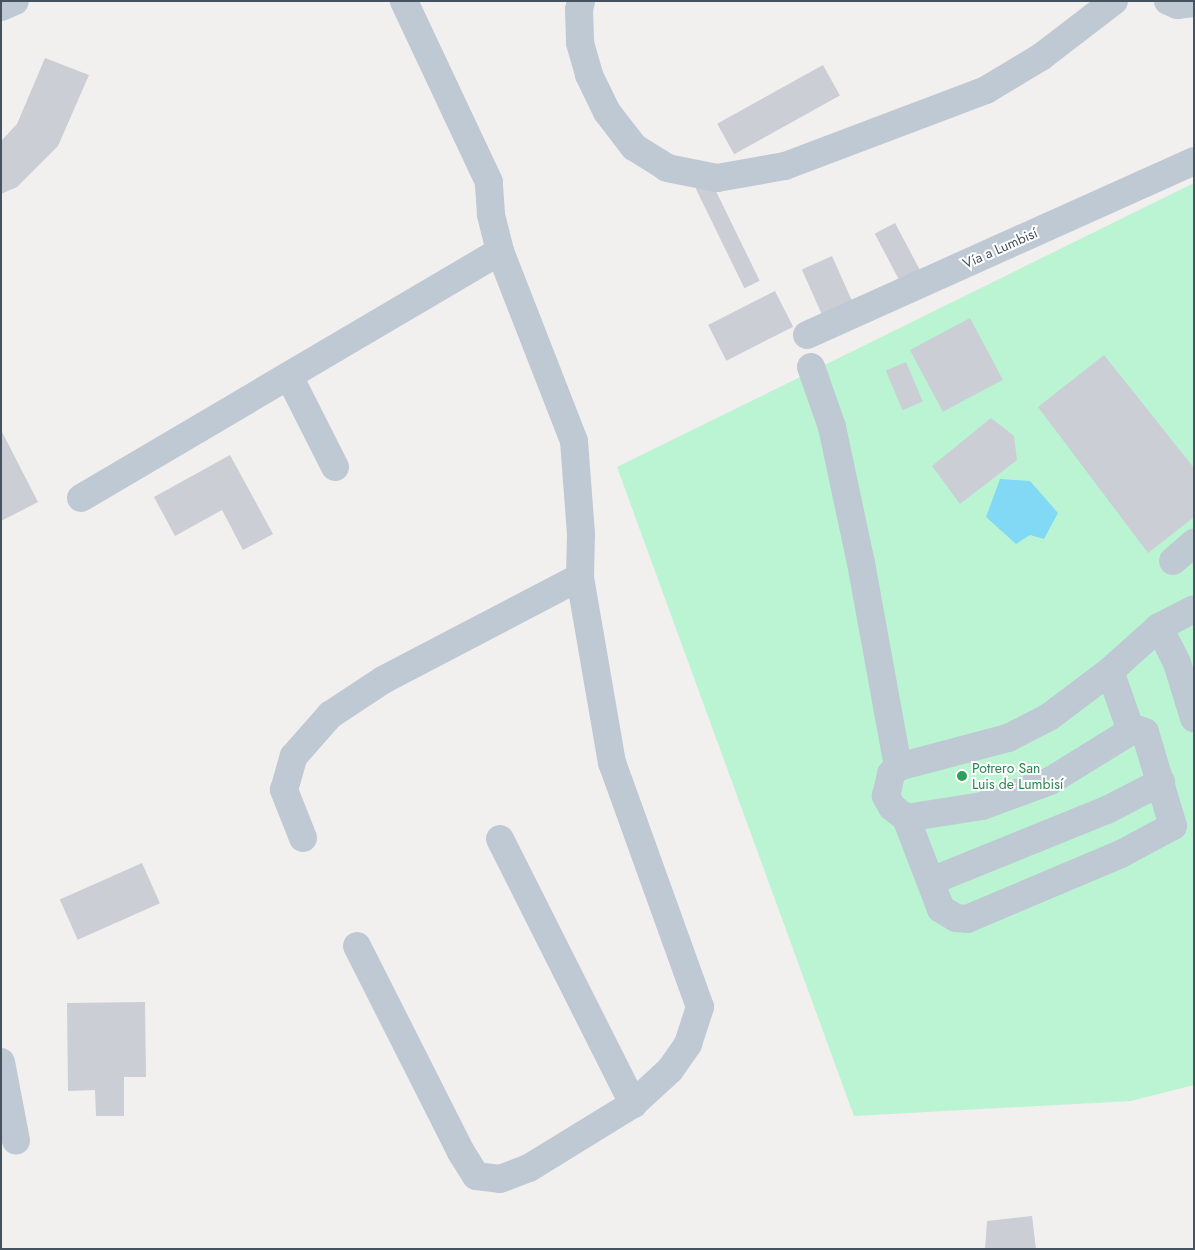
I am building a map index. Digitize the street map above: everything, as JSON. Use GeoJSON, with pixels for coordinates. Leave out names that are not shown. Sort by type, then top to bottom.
{"type":"FeatureCollection","features":[{"type":"Feature","properties":{"kind":"street"},"geometry":{"type":"LineString","coordinates":[[1,7],[15,1]]}},
{"type":"Feature","properties":{"kind":"street"},"geometry":{"type":"LineString","coordinates":[[357,946],[461,1152],[476,1176],[500,1179],[529,1168],[633,1104],[670,1070],[688,1044],[700,1007],[612,763],[580,577],[581,534],[574,441],[500,252],[492,214],[489,182],[404,1]]}},
{"type":"Feature","properties":{"kind":"street"},"geometry":{"type":"LineString","coordinates":[[581,1],[579,10],[580,43],[589,75],[607,112],[634,147],[667,168],[717,178],[785,166],[986,90],[1041,57],[1114,1]]}},
{"type":"Feature","properties":{"kind":"street","name":"Vía a Lumbisí"},"geometry":{"type":"LineString","coordinates":[[807,335],[1194,160]]}},
{"type":"Feature","properties":{"kind":"street"},"geometry":{"type":"LineString","coordinates":[[81,498],[500,252]]}},
{"type":"Feature","properties":{"kind":"street"},"geometry":{"type":"LineString","coordinates":[[811,367],[834,437],[861,563],[898,767]]}},
{"type":"Feature","properties":{"kind":"street"},"geometry":{"type":"LineString","coordinates":[[289,376],[335,467]]}},
{"type":"Feature","properties":{"kind":"street"},"geometry":{"type":"LineString","coordinates":[[1173,561],[1194,543]]}},
{"type":"Feature","properties":{"kind":"street"},"geometry":{"type":"LineString","coordinates":[[303,838],[284,790],[294,756],[330,715],[383,680],[580,577]]}},
{"type":"Feature","properties":{"kind":"street"},"geometry":{"type":"LineString","coordinates":[[906,818],[982,806],[1050,781],[1131,731],[1139,730],[1146,732],[1173,826],[1121,854],[967,919],[956,918],[941,909],[906,818],[892,808],[886,796],[891,774],[898,767],[1008,738],[1048,717],[1110,671],[1159,627],[1194,609]]}},
{"type":"Feature","properties":{"kind":"street"},"geometry":{"type":"LineString","coordinates":[[1159,627],[1177,662],[1194,718]]}},
{"type":"Feature","properties":{"kind":"street"},"geometry":{"type":"LineString","coordinates":[[1110,671],[1131,731]]}},
{"type":"Feature","properties":{"kind":"street"},"geometry":{"type":"LineString","coordinates":[[931,881],[1107,810],[1161,782]]}},
{"type":"Feature","properties":{"kind":"street"},"geometry":{"type":"LineString","coordinates":[[500,839],[633,1104]]}},
{"type":"Feature","properties":{"kind":"street"},"geometry":{"type":"LineString","coordinates":[[1,1062],[16,1141]]}},
{"type":"Feature","properties":{"kind":"green space","name":"Potrero San Luis de Lumbisí"},"geometry":{"type":"Polygon","coordinates":[[[1194,183],[1194,1085],[1131,1101],[854,1116],[617,467],[1194,183]]]}},
{"type":"Feature","properties":{"kind":"water"},"geometry":{"type":"Polygon","coordinates":[[[1000,479],[1030,481],[1058,513],[1044,539],[1030,535],[1016,544],[986,517],[1000,479]]]}},
{"type":"Feature","properties":{"kind":"building"},"geometry":{"type":"Polygon","coordinates":[[[45,58],[89,75],[58,146],[17,187],[1,194],[1,141],[17,124],[45,58]]]}},
{"type":"Feature","properties":{"kind":"building"},"geometry":{"type":"Polygon","coordinates":[[[823,65],[840,96],[734,154],[717,124],[823,65]]]}},
{"type":"Feature","properties":{"kind":"building"},"geometry":{"type":"Polygon","coordinates":[[[711,181],[760,281],[744,288],[696,188],[711,181]]]}},
{"type":"Feature","properties":{"kind":"building"},"geometry":{"type":"Polygon","coordinates":[[[895,223],[920,271],[900,281],[875,234],[895,223]]]}},
{"type":"Feature","properties":{"kind":"building"},"geometry":{"type":"Polygon","coordinates":[[[832,256],[852,301],[822,314],[802,269],[832,256]]]}},
{"type":"Feature","properties":{"kind":"building"},"geometry":{"type":"Polygon","coordinates":[[[775,291],[793,327],[726,361],[708,325],[775,291]]]}},
{"type":"Feature","properties":{"kind":"building"},"geometry":{"type":"Polygon","coordinates":[[[970,318],[1003,380],[943,412],[910,350],[970,318]]]}},
{"type":"Feature","properties":{"kind":"building"},"geometry":{"type":"Polygon","coordinates":[[[1104,355],[1194,468],[1194,517],[1148,553],[1038,407],[1104,355]]]}},
{"type":"Feature","properties":{"kind":"building"},"geometry":{"type":"Polygon","coordinates":[[[906,362],[923,402],[903,410],[886,371],[906,362]]]}},
{"type":"Feature","properties":{"kind":"building"},"geometry":{"type":"Polygon","coordinates":[[[991,418],[1014,436],[1017,460],[960,504],[932,466],[991,418]]]}},
{"type":"Feature","properties":{"kind":"building"},"geometry":{"type":"Polygon","coordinates":[[[1,430],[38,502],[1,521],[1,430]]]}},
{"type":"Feature","properties":{"kind":"building"},"geometry":{"type":"Polygon","coordinates":[[[230,455],[273,534],[243,550],[222,510],[175,536],[154,497],[230,455]]]}},
{"type":"Feature","properties":{"kind":"building"},"geometry":{"type":"Polygon","coordinates":[[[142,863],[160,903],[78,940],[60,900],[142,863]]]}},
{"type":"Feature","properties":{"kind":"building"},"geometry":{"type":"Polygon","coordinates":[[[145,1002],[146,1077],[124,1077],[124,1116],[96,1116],[95,1090],[68,1091],[67,1003],[145,1002]]]}},
{"type":"Feature","properties":{"kind":"building"},"geometry":{"type":"Polygon","coordinates":[[[1032,1216],[1036,1249],[985,1249],[987,1221],[1032,1216]]]}},
{"type":"Feature","properties":{"kind":"place","name":"Potrero San Luis de Lumbisí"},"geometry":{"type":"Point","coordinates":[962,776]}}]}
